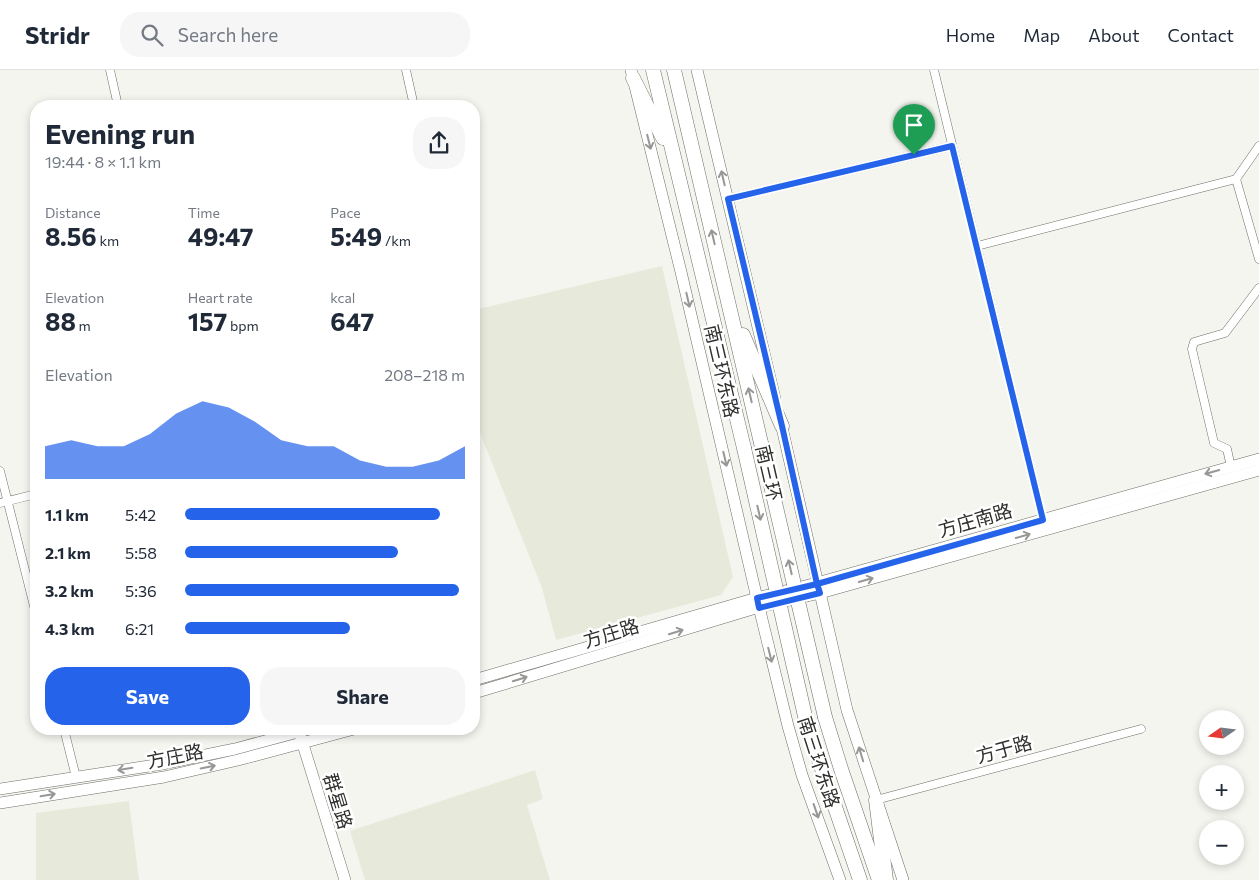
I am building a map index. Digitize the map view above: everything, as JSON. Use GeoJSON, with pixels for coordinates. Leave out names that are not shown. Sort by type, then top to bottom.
{"type":"FeatureCollection","features":[{"type":"Feature","properties":{"kind":"highway","name":"南三环"},"geometry":{"type":"LineString","coordinates":[[653,70],[744,448],[807,725],[860,880]]}},
{"type":"Feature","properties":{"kind":"highway","name":"南三环"},"geometry":{"type":"LineString","coordinates":[[674,70],[760,443],[826,717],[841,770],[880,880]]}},
{"type":"Feature","properties":{"kind":"highway"},"geometry":{"type":"LineString","coordinates":[[632,74],[673,159]]}},
{"type":"Feature","properties":{"kind":"highway"},"geometry":{"type":"LineString","coordinates":[[729,302],[782,426]]}},
{"type":"Feature","properties":{"kind":"highway"},"geometry":{"type":"LineString","coordinates":[[876,800],[886,880]]}},
{"type":"Feature","properties":{"kind":"main road"},"geometry":{"type":"LineString","coordinates":[[697,70],[848,710],[902,880]]}},
{"type":"Feature","properties":{"kind":"main road","name":"南三环东路"},"geometry":{"type":"LineString","coordinates":[[632,74],[681,272],[788,726],[802,775],[840,880]]}},
{"type":"Feature","properties":{"kind":"main road","name":"方庄南路"},"geometry":{"type":"LineString","coordinates":[[818,588],[1043,520],[1259,458]]}},
{"type":"Feature","properties":{"kind":"main road","name":"方庄南路"},"geometry":{"type":"LineString","coordinates":[[818,588],[1259,470]]}},
{"type":"Feature","properties":{"kind":"main road"},"geometry":{"type":"LineString","coordinates":[[758,603],[818,588]]}},
{"type":"Feature","properties":{"kind":"main road","name":"方庄路"},"geometry":{"type":"LineString","coordinates":[[480,678],[758,603]]}},
{"type":"Feature","properties":{"kind":"main road","name":"方庄路"},"geometry":{"type":"LineString","coordinates":[[480,691],[758,603]]}},
{"type":"Feature","properties":{"kind":"main road","name":"方庄路"},"geometry":{"type":"LineString","coordinates":[[0,789],[162,764],[235,749],[286,735]]}},
{"type":"Feature","properties":{"kind":"main road","name":"群星路"},"geometry":{"type":"LineString","coordinates":[[303,735],[302,744],[345,880]]}},
{"type":"Feature","properties":{"kind":"main road","name":"方庄路"},"geometry":{"type":"LineString","coordinates":[[0,803],[164,777],[333,735]]}},
{"type":"Feature","properties":{"kind":"street"},"geometry":{"type":"LineString","coordinates":[[110,70],[117,100]]}},
{"type":"Feature","properties":{"kind":"street"},"geometry":{"type":"LineString","coordinates":[[406,70],[413,100]]}},
{"type":"Feature","properties":{"kind":"street"},"geometry":{"type":"LineString","coordinates":[[934,70],[1043,520]]}},
{"type":"Feature","properties":{"kind":"street"},"geometry":{"type":"LineString","coordinates":[[728,199],[952,146]]}},
{"type":"Feature","properties":{"kind":"street"},"geometry":{"type":"LineString","coordinates":[[977,246],[1236,178],[1259,146]]}},
{"type":"Feature","properties":{"kind":"street"},"geometry":{"type":"LineString","coordinates":[[1236,178],[1259,260]]}},
{"type":"Feature","properties":{"kind":"street"},"geometry":{"type":"LineString","coordinates":[[1231,466],[1227,449],[1214,443],[1192,349],[1194,342],[1225,333],[1259,288]]}},
{"type":"Feature","properties":{"kind":"street"},"geometry":{"type":"LineString","coordinates":[[0,471],[30,590]]}},
{"type":"Feature","properties":{"kind":"street"},"geometry":{"type":"LineString","coordinates":[[0,503],[30,496]]}},
{"type":"Feature","properties":{"kind":"street","name":"方于路"},"geometry":{"type":"LineString","coordinates":[[876,800],[1140,729]]}},
{"type":"Feature","properties":{"kind":"street"},"geometry":{"type":"LineString","coordinates":[[66,735],[76,777]]}},
{"type":"Feature","properties":{"kind":"shaded area"},"geometry":{"type":"Polygon","coordinates":[[[662,266],[733,577],[721,595],[556,640],[542,588],[480,433],[480,309],[662,266]]]}},
{"type":"Feature","properties":{"kind":"shaded area"},"geometry":{"type":"Polygon","coordinates":[[[535,770],[543,799],[527,805],[550,880],[365,880],[350,831],[535,770]]]}},
{"type":"Feature","properties":{"kind":"shaded area"},"geometry":{"type":"Polygon","coordinates":[[[129,801],[139,880],[36,880],[36,813],[129,801]]]}},
{"type":"Feature","properties":{"kind":"route"},"geometry":{"type":"LineString","coordinates":[[914,155],[728,199],[817,584],[757,598],[759,608],[820,593],[817,584],[1043,520],[952,146],[914,155]]}}]}
